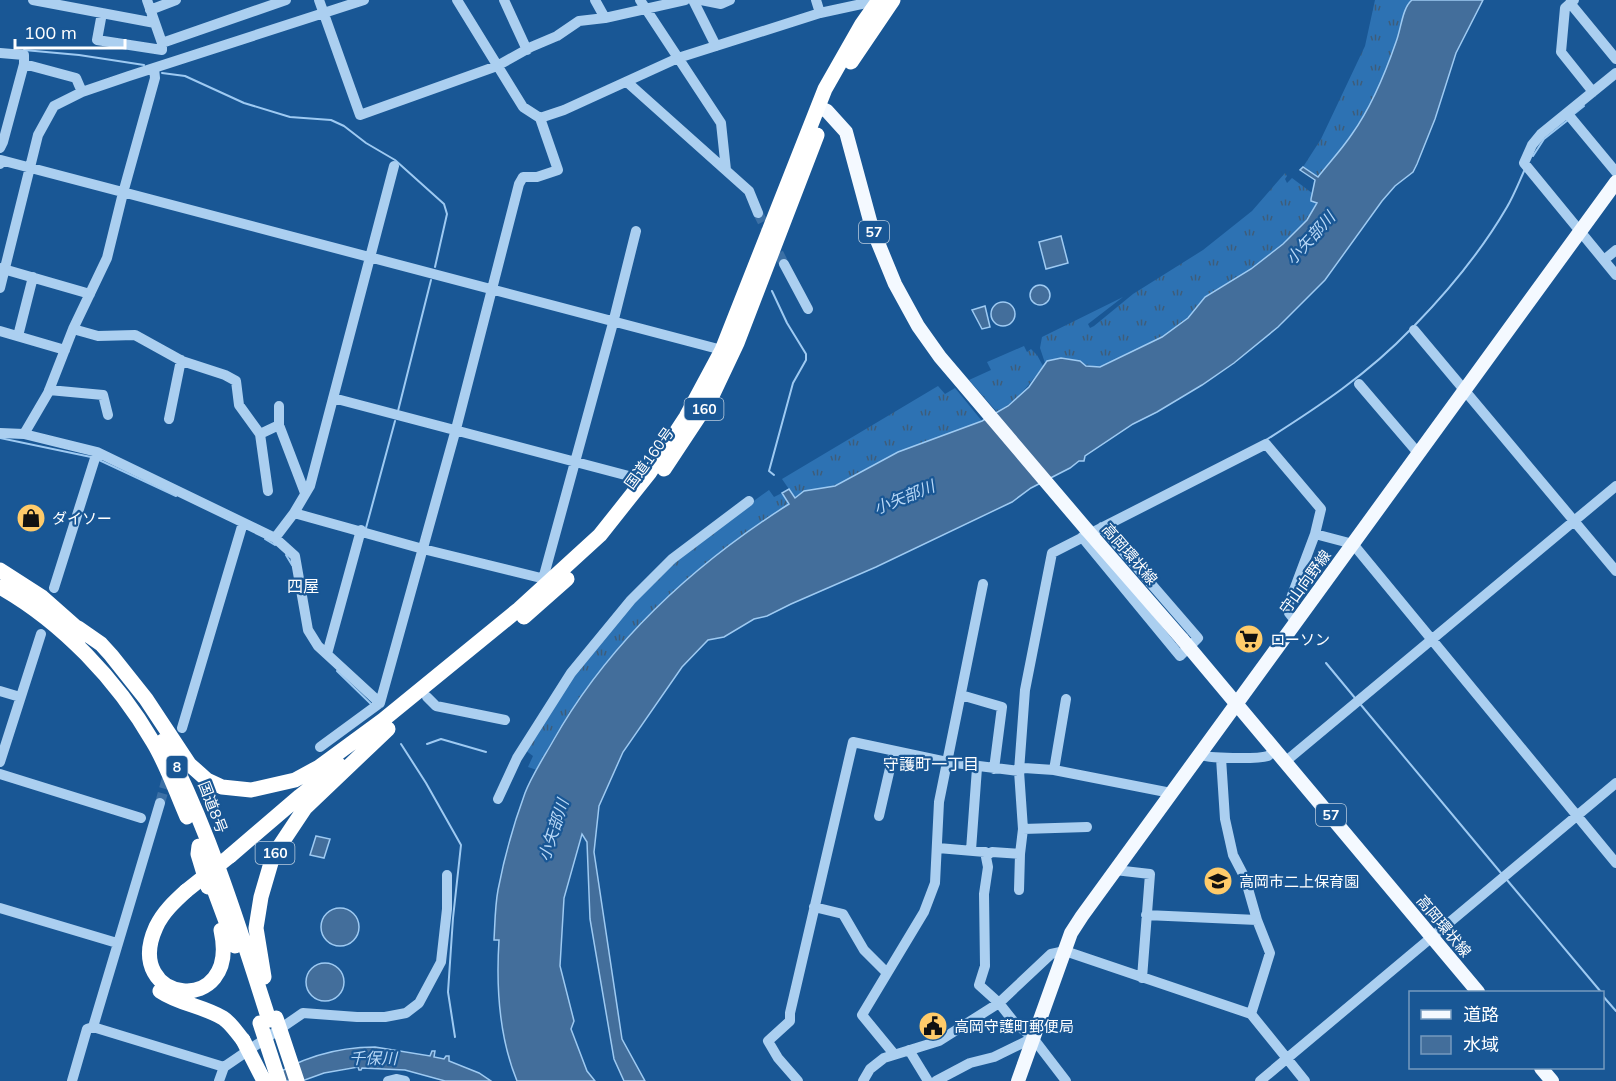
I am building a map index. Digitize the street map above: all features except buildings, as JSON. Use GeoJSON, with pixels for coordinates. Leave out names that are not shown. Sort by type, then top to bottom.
{"type":"FeatureCollection","features":[{"type":"Feature","properties":{"kind":"highway","name":"国道160号"},"geometry":{"type":"LineString","coordinates":[[386,724],[519,609],[547,580],[600,535],[644,480],[686,417],[722,350],[823,109],[893,0]]}},
{"type":"Feature","properties":{"kind":"highway","name":"国道160号"},"geometry":{"type":"LineString","coordinates":[[386,724],[427,697],[548,597],[614,533],[646,494],[691,430],[711,398],[737,343],[823,109],[830,80],[872,2]]}},
{"type":"Feature","properties":{"kind":"highway","name":"国道8号"},"geometry":{"type":"LineString","coordinates":[[0,570],[42,597],[78,628],[112,665],[137,697],[182,776],[235,914],[268,1020],[279,1081]]}},
{"type":"Feature","properties":{"kind":"highway","name":"国道8号"},"geometry":{"type":"LineString","coordinates":[[0,587],[39,614],[75,644],[115,688],[154,743],[199,846],[290,1081]]}},
{"type":"Feature","properties":{"kind":"highway","name":"160"},"geometry":{"type":"LineString","coordinates":[[78,628],[101,644],[118,663],[146,699],[189,764],[207,780],[222,787],[251,790],[295,780],[319,767],[378,722],[386,724]]}},
{"type":"Feature","properties":{"kind":"highway","name":"160"},"geometry":{"type":"LineString","coordinates":[[264,1081],[243,1040],[225,1019],[202,1008],[178,1002],[152,984],[143,968],[141,950],[149,923],[153,916],[184,887],[380,725],[386,724]]}},
{"type":"Feature","properties":{"kind":"highway","name":"160"},"geometry":{"type":"LineString","coordinates":[[297,1081],[268,1020],[256,928],[261,897],[273,856],[305,808],[386,734],[386,724]]}},
{"type":"Feature","properties":{"kind":"highway","name":"160"},"geometry":{"type":"LineString","coordinates":[[184,887],[162,916],[152,939],[150,953],[151,963],[162,983],[170,988],[187,991],[202,988],[219,972],[225,946],[198,854],[199,846]]}},
{"type":"Feature","properties":{"kind":"main road","name":"高岡環状線"},"geometry":{"type":"LineString","coordinates":[[823,109],[846,132],[872,228],[895,284],[918,326],[940,357],[1074,516],[1085,533],[1186,643],[1286,760],[1476,991]]}},
{"type":"Feature","properties":{"kind":"main road","name":"守山向野線"},"geometry":{"type":"LineString","coordinates":[[1018,1081],[1071,933],[1082,915],[1616,182]]}},
{"type":"Feature","properties":{"kind":"main road"},"geometry":{"type":"LineString","coordinates":[[1542,1069],[1552,1081]]}},
{"type":"Feature","properties":{"kind":"street"},"geometry":{"type":"LineString","coordinates":[[33,0],[78,4],[102,13],[155,23]]}},
{"type":"Feature","properties":{"kind":"street"},"geometry":{"type":"LineString","coordinates":[[24,434],[49,390],[73,329],[107,258],[162,47],[148,5],[176,0]]}},
{"type":"Feature","properties":{"kind":"street"},"geometry":{"type":"LineString","coordinates":[[102,13],[97,40],[162,47],[286,0]]}},
{"type":"Feature","properties":{"kind":"street"},"geometry":{"type":"LineString","coordinates":[[319,0],[360,115],[497,66],[557,36],[579,21],[605,18],[643,5],[685,0]]}},
{"type":"Feature","properties":{"kind":"street"},"geometry":{"type":"LineString","coordinates":[[0,288],[2,269],[31,169],[38,135],[54,105],[82,92],[364,0]]}},
{"type":"Feature","properties":{"kind":"street"},"geometry":{"type":"LineString","coordinates":[[504,0],[527,50]]}},
{"type":"Feature","properties":{"kind":"street"},"geometry":{"type":"LineString","coordinates":[[595,0],[605,18]]}},
{"type":"Feature","properties":{"kind":"street"},"geometry":{"type":"LineString","coordinates":[[693,0],[716,46]]}},
{"type":"Feature","properties":{"kind":"street"},"geometry":{"type":"LineString","coordinates":[[701,0],[721,4],[730,0]]}},
{"type":"Feature","properties":{"kind":"street"},"geometry":{"type":"LineString","coordinates":[[816,0],[820,13]]}},
{"type":"Feature","properties":{"kind":"street"},"geometry":{"type":"LineString","coordinates":[[320,747],[380,703],[456,429],[519,184],[523,177],[537,177],[558,170],[540,118],[523,107],[497,66],[462,1]]}},
{"type":"Feature","properties":{"kind":"street"},"geometry":{"type":"LineString","coordinates":[[540,118],[564,110],[678,58],[820,13],[872,2]]}},
{"type":"Feature","properties":{"kind":"street"},"geometry":{"type":"LineString","coordinates":[[1593,92],[1561,52],[1565,8],[1572,2],[1616,58]]}},
{"type":"Feature","properties":{"kind":"street"},"geometry":{"type":"LineString","coordinates":[[643,5],[721,123],[726,170]]}},
{"type":"Feature","properties":{"kind":"street"},"geometry":{"type":"LineString","coordinates":[[0,53],[24,55],[24,63],[5,114],[3,142],[0,147]]}},
{"type":"Feature","properties":{"kind":"street"},"geometry":{"type":"LineString","coordinates":[[24,63],[76,78],[82,92]]}},
{"type":"Feature","properties":{"kind":"street"},"geometry":{"type":"LineString","coordinates":[[1616,73],[1541,134],[1524,163],[1616,275]]}},
{"type":"Feature","properties":{"kind":"street"},"geometry":{"type":"LineString","coordinates":[[627,82],[749,190],[758,213]]}},
{"type":"Feature","properties":{"kind":"street"},"geometry":{"type":"LineString","coordinates":[[1567,112],[1616,172]]}},
{"type":"Feature","properties":{"kind":"street"},"geometry":{"type":"LineString","coordinates":[[0,161],[722,350]]}},
{"type":"Feature","properties":{"kind":"street"},"geometry":{"type":"LineString","coordinates":[[275,538],[294,513],[310,486],[394,166]]}},
{"type":"Feature","properties":{"kind":"street"},"geometry":{"type":"LineString","coordinates":[[294,513],[547,580],[574,462],[636,231]]}},
{"type":"Feature","properties":{"kind":"street"},"geometry":{"type":"LineString","coordinates":[[1604,260],[1616,250]]}},
{"type":"Feature","properties":{"kind":"street"},"geometry":{"type":"LineString","coordinates":[[784,264],[808,309]]}},
{"type":"Feature","properties":{"kind":"street"},"geometry":{"type":"LineString","coordinates":[[2,269],[90,294]]}},
{"type":"Feature","properties":{"kind":"street"},"geometry":{"type":"LineString","coordinates":[[18,336],[33,277]]}},
{"type":"Feature","properties":{"kind":"street"},"geometry":{"type":"LineString","coordinates":[[73,329],[98,336],[135,335],[181,360],[236,381],[239,405],[260,434],[268,491]]}},
{"type":"Feature","properties":{"kind":"street"},"geometry":{"type":"LineString","coordinates":[[1414,330],[1459,387],[1465,389],[1616,571]]}},
{"type":"Feature","properties":{"kind":"street"},"geometry":{"type":"LineString","coordinates":[[0,331],[65,350]]}},
{"type":"Feature","properties":{"kind":"street"},"geometry":{"type":"LineString","coordinates":[[169,419],[181,360]]}},
{"type":"Feature","properties":{"kind":"street"},"geometry":{"type":"LineString","coordinates":[[1359,384],[1418,453]]}},
{"type":"Feature","properties":{"kind":"street"},"geometry":{"type":"LineString","coordinates":[[49,390],[103,394],[108,415]]}},
{"type":"Feature","properties":{"kind":"street"},"geometry":{"type":"LineString","coordinates":[[333,398],[644,480]]}},
{"type":"Feature","properties":{"kind":"street"},"geometry":{"type":"LineString","coordinates":[[279,406],[279,425],[305,493]]}},
{"type":"Feature","properties":{"kind":"street"},"geometry":{"type":"LineString","coordinates":[[260,434],[279,425]]}},
{"type":"Feature","properties":{"kind":"street"},"geometry":{"type":"LineString","coordinates":[[0,433],[24,434],[97,452],[242,526],[275,538],[295,556],[308,630],[318,646],[380,703]]}},
{"type":"Feature","properties":{"kind":"street"},"geometry":{"type":"LineString","coordinates":[[1019,890],[1023,829],[1019,771],[1025,690],[1052,553],[1085,533],[1102,527],[1266,444],[1321,509],[1315,534],[1288,606],[1288,613],[1296,622]]}},
{"type":"Feature","properties":{"kind":"street"},"geometry":{"type":"LineString","coordinates":[[54,588],[97,452]]}},
{"type":"Feature","properties":{"kind":"street"},"geometry":{"type":"LineString","coordinates":[[1286,760],[1616,486]]}},
{"type":"Feature","properties":{"kind":"street"},"geometry":{"type":"LineString","coordinates":[[498,799],[517,758],[571,673],[616,618],[672,559],[749,501]]}},
{"type":"Feature","properties":{"kind":"street"},"geometry":{"type":"LineString","coordinates":[[182,728],[242,526]]}},
{"type":"Feature","properties":{"kind":"street"},"geometry":{"type":"LineString","coordinates":[[1102,527],[1196,634],[1197,641],[1186,643]]}},
{"type":"Feature","properties":{"kind":"street"},"geometry":{"type":"LineString","coordinates":[[327,654],[361,530]]}},
{"type":"Feature","properties":{"kind":"street"},"geometry":{"type":"LineString","coordinates":[[1315,534],[1353,544],[1616,862]]}},
{"type":"Feature","properties":{"kind":"street"},"geometry":{"type":"LineString","coordinates":[[894,1054],[862,1015],[924,912],[935,883],[939,802],[983,584]]}},
{"type":"Feature","properties":{"kind":"street"},"geometry":{"type":"LineString","coordinates":[[0,762],[41,634]]}},
{"type":"Feature","properties":{"kind":"street"},"geometry":{"type":"LineString","coordinates":[[0,691],[20,697]]}},
{"type":"Feature","properties":{"kind":"street"},"geometry":{"type":"LineString","coordinates":[[961,696],[1002,707],[994,769]]}},
{"type":"Feature","properties":{"kind":"street"},"geometry":{"type":"LineString","coordinates":[[427,697],[436,706],[505,720]]}},
{"type":"Feature","properties":{"kind":"street"},"geometry":{"type":"LineString","coordinates":[[1054,770],[1066,699]]}},
{"type":"Feature","properties":{"kind":"street"},"geometry":{"type":"LineString","coordinates":[[985,737],[998,739]]}},
{"type":"Feature","properties":{"kind":"street"},"geometry":{"type":"LineString","coordinates":[[798,1081],[778,1058],[768,1041],[790,1021],[853,742],[977,768],[1019,771],[1024,768],[1054,770],[1171,793]]}},
{"type":"Feature","properties":{"kind":"street"},"geometry":{"type":"LineString","coordinates":[[1198,754],[1206,758],[1269,756],[1276,749]]}},
{"type":"Feature","properties":{"kind":"street"},"geometry":{"type":"LineString","coordinates":[[879,816],[894,751]]}},
{"type":"Feature","properties":{"kind":"street"},"geometry":{"type":"LineString","coordinates":[[1221,758],[1225,819],[1233,855],[1245,878],[1257,920],[1270,953],[1251,1014]]}},
{"type":"Feature","properties":{"kind":"street"},"geometry":{"type":"LineString","coordinates":[[971,850],[977,768]]}},
{"type":"Feature","properties":{"kind":"street"},"geometry":{"type":"LineString","coordinates":[[0,774],[141,818]]}},
{"type":"Feature","properties":{"kind":"street"},"geometry":{"type":"LineString","coordinates":[[1260,1081],[1616,783]]}},
{"type":"Feature","properties":{"kind":"street"},"geometry":{"type":"LineString","coordinates":[[93,1027],[160,802]]}},
{"type":"Feature","properties":{"kind":"street"},"geometry":{"type":"LineString","coordinates":[[1023,829],[1087,827]]}},
{"type":"Feature","properties":{"kind":"street"},"geometry":{"type":"LineString","coordinates":[[938,848],[986,852],[988,867],[984,894],[985,966],[979,985],[999,1003],[1014,1022],[1034,1038],[1066,1081]]}},
{"type":"Feature","properties":{"kind":"street"},"geometry":{"type":"LineString","coordinates":[[987,855],[992,852],[1020,854]]}},
{"type":"Feature","properties":{"kind":"street"},"geometry":{"type":"LineString","coordinates":[[1115,870],[1150,874],[1142,978]]}},
{"type":"Feature","properties":{"kind":"street"},"geometry":{"type":"LineString","coordinates":[[219,1081],[224,1067],[303,1013],[385,1017],[406,1013],[419,1003],[441,962],[447,909],[447,875]]}},
{"type":"Feature","properties":{"kind":"street"},"geometry":{"type":"LineString","coordinates":[[814,907],[843,914],[864,950],[887,973]]}},
{"type":"Feature","properties":{"kind":"street"},"geometry":{"type":"LineString","coordinates":[[0,908],[117,944]]}},
{"type":"Feature","properties":{"kind":"street"},"geometry":{"type":"LineString","coordinates":[[1146,915],[1257,920]]}},
{"type":"Feature","properties":{"kind":"street"},"geometry":{"type":"LineString","coordinates":[[863,1081],[870,1069],[884,1058],[939,1041],[999,1003],[1051,954],[1065,951],[1251,1014],[1305,1081]]}},
{"type":"Feature","properties":{"kind":"street"},"geometry":{"type":"LineString","coordinates":[[72,1081],[87,1029],[93,1027],[224,1067]]}},
{"type":"Feature","properties":{"kind":"street"},"geometry":{"type":"LineString","coordinates":[[936,1081],[970,1063],[994,1058],[1034,1038]]}},
{"type":"Feature","properties":{"kind":"street"},"geometry":{"type":"LineString","coordinates":[[909,1050],[928,1081]]}},
{"type":"Feature","properties":{"kind":"street"},"geometry":{"type":"LineString","coordinates":[[388,1081],[396,1079],[405,1081]]}},
{"type":"Feature","properties":{"kind":"green space"},"geometry":{"type":"Polygon","coordinates":[[[1375,0],[1412,0],[1382,81],[1371,103],[1352,134],[1317,178],[1303,167],[1321,139],[1365,46],[1375,0]]]}},
{"type":"Feature","properties":{"kind":"green space"},"geometry":{"type":"Polygon","coordinates":[[[1285,173],[1287,183],[1292,178],[1312,193],[1311,199],[1317,202],[1307,220],[1283,244],[1251,269],[1205,297],[1188,318],[1162,337],[1100,367],[1086,365],[1080,361],[1048,361],[1045,363],[1040,348],[1042,337],[1123,297],[1088,324],[1090,328],[1094,326],[1133,294],[1203,250],[1252,211],[1285,173]]]}},
{"type":"Feature","properties":{"kind":"green space"},"geometry":{"type":"Polygon","coordinates":[[[1024,346],[1027,352],[1031,349],[1037,355],[1043,366],[1017,397],[997,412],[969,380],[991,370],[987,362],[1024,346]]]}},
{"type":"Feature","properties":{"kind":"green space"},"geometry":{"type":"Polygon","coordinates":[[[938,386],[945,394],[955,388],[982,421],[898,452],[835,486],[805,491],[795,498],[782,479],[938,386]]]}},
{"type":"Feature","properties":{"kind":"green space"},"geometry":{"type":"Polygon","coordinates":[[[769,490],[774,497],[782,493],[789,504],[713,558],[644,619],[585,690],[559,729],[537,770],[528,767],[533,756],[525,750],[564,687],[619,618],[669,567],[700,540],[769,490]]]}},
{"type":"Feature","properties":{"kind":"water","name":"小矢部川"},"geometry":{"type":"Polygon","coordinates":[[[1412,0],[1483,0],[1456,53],[1435,119],[1413,172],[1395,186],[1382,201],[1325,280],[1278,327],[1234,363],[1202,385],[1133,424],[1085,456],[1084,461],[1079,461],[1031,488],[1012,502],[876,567],[767,616],[754,619],[724,637],[708,640],[682,667],[623,752],[599,806],[594,852],[622,1039],[645,1081],[624,1081],[614,1059],[590,919],[587,842],[582,834],[564,898],[560,966],[574,1021],[571,1029],[587,1071],[595,1081],[517,1081],[506,1047],[500,1012],[499,940],[494,940],[500,878],[513,828],[531,780],[575,705],[600,671],[656,608],[687,580],[720,553],[789,504],[782,493],[789,489],[795,498],[804,491],[835,486],[898,452],[982,421],[1008,406],[1029,387],[1047,361],[1061,358],[1080,361],[1086,366],[1100,367],[1162,337],[1188,318],[1205,297],[1251,269],[1283,244],[1307,220],[1317,203],[1311,201],[1315,180],[1300,170],[1303,167],[1318,177],[1359,123],[1383,78],[1404,14],[1412,0]]]}},
{"type":"Feature","properties":{"kind":"water"},"geometry":{"type":"Polygon","coordinates":[[[1061,236],[1068,263],[1046,269],[1039,242],[1061,236]]]}},
{"type":"Feature","properties":{"kind":"water"},"geometry":{"type":"Polygon","coordinates":[[[1040,285],[1047,288],[1050,295],[1047,302],[1040,305],[1033,302],[1030,295],[1033,288],[1040,285]]]}},
{"type":"Feature","properties":{"kind":"water"},"geometry":{"type":"Polygon","coordinates":[[[1003,302],[1008,303],[1014,309],[1014,319],[1008,325],[1003,326],[998,325],[992,319],[991,314],[992,309],[998,303],[1003,302]]]}},
{"type":"Feature","properties":{"kind":"water"},"geometry":{"type":"Polygon","coordinates":[[[985,306],[990,327],[982,329],[972,310],[985,306]]]}},
{"type":"Feature","properties":{"kind":"water"},"geometry":{"type":"Polygon","coordinates":[[[316,836],[330,839],[324,858],[310,855],[316,836]]]}},
{"type":"Feature","properties":{"kind":"water"},"geometry":{"type":"Polygon","coordinates":[[[340,908],[353,914],[359,927],[353,940],[340,946],[327,940],[321,927],[327,914],[340,908]]]}},
{"type":"Feature","properties":{"kind":"water"},"geometry":{"type":"Polygon","coordinates":[[[325,963],[338,969],[344,982],[338,995],[325,1001],[312,995],[306,982],[312,969],[325,963]]]}},
{"type":"Feature","properties":{"kind":"water","name":"千保川"},"geometry":{"type":"Polygon","coordinates":[[[375,1047],[430,1056],[432,1051],[435,1051],[434,1057],[444,1059],[449,1056],[449,1061],[479,1073],[491,1081],[445,1081],[405,1070],[362,1068],[359,1070],[358,1067],[324,1073],[302,1081],[265,1081],[317,1055],[345,1049],[375,1047]]]}},
{"type":"Feature","properties":{"kind":"waterway"},"geometry":{"type":"LineString","coordinates":[[24,50],[79,55],[144,65]]}},
{"type":"Feature","properties":{"kind":"waterway"},"geometry":{"type":"LineString","coordinates":[[162,73],[185,76],[244,103],[290,117],[331,120],[344,126],[366,143],[395,160],[444,204],[447,214],[435,267]]}},
{"type":"Feature","properties":{"kind":"waterway"},"geometry":{"type":"LineString","coordinates":[[1574,114],[1584,106]]}},
{"type":"Feature","properties":{"kind":"waterway"},"geometry":{"type":"LineString","coordinates":[[1533,156],[1544,139],[1568,120]]}},
{"type":"Feature","properties":{"kind":"waterway"},"geometry":{"type":"LineString","coordinates":[[1415,325],[1453,283],[1487,239],[1510,202],[1525,169]]}},
{"type":"Feature","properties":{"kind":"waterway"},"geometry":{"type":"LineString","coordinates":[[398,411],[431,280]]}},
{"type":"Feature","properties":{"kind":"waterway"},"geometry":{"type":"LineString","coordinates":[[772,291],[787,323],[806,354],[806,360],[793,383],[769,471],[774,475]]}},
{"type":"Feature","properties":{"kind":"waterway"},"geometry":{"type":"LineString","coordinates":[[1266,440],[1360,375],[1411,329]]}},
{"type":"Feature","properties":{"kind":"waterway"},"geometry":{"type":"LineString","coordinates":[[366,528],[395,421]]}},
{"type":"Feature","properties":{"kind":"waterway"},"geometry":{"type":"LineString","coordinates":[[0,438],[91,457]]}},
{"type":"Feature","properties":{"kind":"waterway"},"geometry":{"type":"LineString","coordinates":[[99,460],[176,496]]}},
{"type":"Feature","properties":{"kind":"waterway"},"geometry":{"type":"LineString","coordinates":[[265,539],[275,545]]}},
{"type":"Feature","properties":{"kind":"waterway"},"geometry":{"type":"LineString","coordinates":[[286,555],[292,565]]}},
{"type":"Feature","properties":{"kind":"waterway"},"geometry":{"type":"LineString","coordinates":[[1326,663],[1355,698]]}},
{"type":"Feature","properties":{"kind":"waterway"},"geometry":{"type":"LineString","coordinates":[[337,671],[372,705]]}},
{"type":"Feature","properties":{"kind":"waterway"},"geometry":{"type":"LineString","coordinates":[[1361,705],[1501,873]]}},
{"type":"Feature","properties":{"kind":"waterway"},"geometry":{"type":"LineString","coordinates":[[427,744],[441,739],[486,752]]}},
{"type":"Feature","properties":{"kind":"waterway"},"geometry":{"type":"LineString","coordinates":[[401,744],[461,845],[448,992],[455,1037]]}},
{"type":"Feature","properties":{"kind":"waterway"},"geometry":{"type":"LineString","coordinates":[[1507,880],[1600,991]]}},
{"type":"Feature","properties":{"kind":"waterway"},"geometry":{"type":"LineString","coordinates":[[1604,997],[1616,1011]]}},
{"type":"Feature","properties":{"kind":"tunnel"},"geometry":{"type":"LineString","coordinates":[[758,213],[784,264]]}},
{"type":"Feature","properties":{"kind":"tunnel"},"geometry":{"type":"LineString","coordinates":[[160,803],[169,771]]}},
{"type":"Feature","properties":{"kind":"place","name":"ダイソー"},"geometry":{"type":"Point","coordinates":[31,518]}},
{"type":"Feature","properties":{"kind":"place","name":"ローソン"},"geometry":{"type":"Point","coordinates":[1249,639]}},
{"type":"Feature","properties":{"kind":"place","name":"高岡市二上保育園"},"geometry":{"type":"Point","coordinates":[1218,881]}},
{"type":"Feature","properties":{"kind":"place","name":"高岡守護町郵便局"},"geometry":{"type":"Point","coordinates":[933,1026]}},
{"type":"Feature","properties":{"kind":"district","name":"四屋"},"geometry":{"type":"Point","coordinates":[303,586]}},
{"type":"Feature","properties":{"kind":"district","name":"守護町一丁目"},"geometry":{"type":"Point","coordinates":[931,764]}}]}
